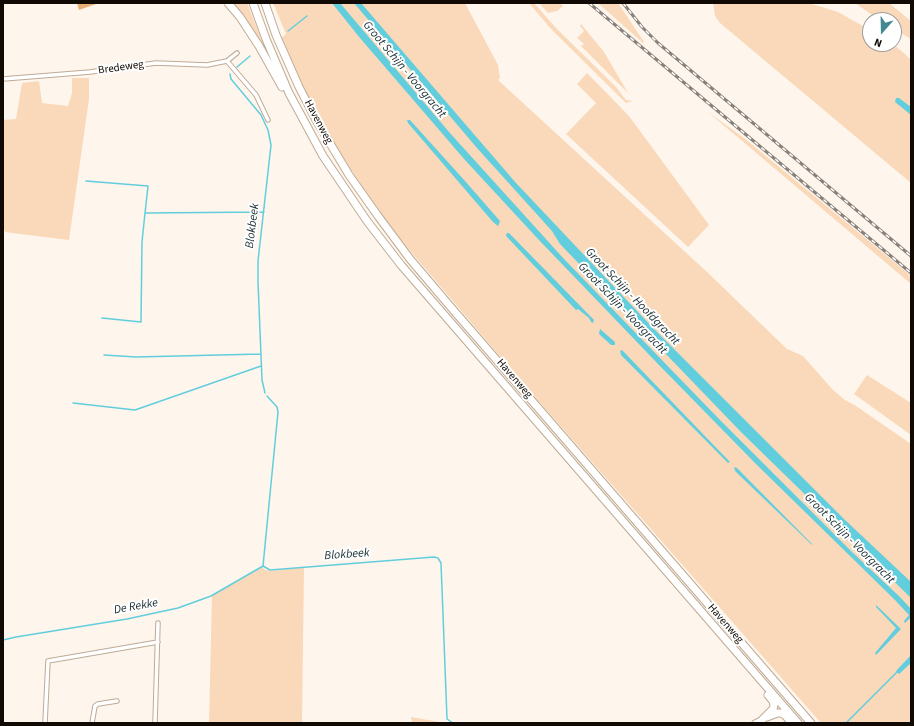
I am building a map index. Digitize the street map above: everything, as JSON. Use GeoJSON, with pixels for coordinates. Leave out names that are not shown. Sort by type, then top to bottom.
{"type":"FeatureCollection","features":[{"type":"Feature","properties":{"kind":"highway"},"geometry":{"type":"LineString","coordinates":[[228,3],[240,17],[259,46],[323,156]]}},
{"type":"Feature","properties":{"kind":"highway","name":"Havenweg"},"geometry":{"type":"LineString","coordinates":[[253,3],[266,39],[289,93],[323,156],[367,221],[401,265],[798,723]]}},
{"type":"Feature","properties":{"kind":"highway","name":"Havenweg"},"geometry":{"type":"LineString","coordinates":[[265,3],[276,35],[299,87],[316,120],[349,175],[387,229],[444,299],[811,723]]}},
{"type":"Feature","properties":{"kind":"highway"},"geometry":{"type":"LineString","coordinates":[[698,608],[721,640],[773,701],[772,709],[763,719]]}},
{"type":"Feature","properties":{"kind":"highway"},"geometry":{"type":"LineString","coordinates":[[763,719],[777,713],[781,713],[785,715],[792,723]]}},
{"type":"Feature","properties":{"kind":"street","name":"Bredeweg"},"geometry":{"type":"LineString","coordinates":[[3,79],[90,72],[156,63],[207,65],[227,61],[237,53]]}},
{"type":"Feature","properties":{"kind":"street"},"geometry":{"type":"LineString","coordinates":[[227,61],[256,94],[268,120]]}},
{"type":"Feature","properties":{"kind":"street"},"geometry":{"type":"LineString","coordinates":[[155,723],[158,622]]}},
{"type":"Feature","properties":{"kind":"street"},"geometry":{"type":"LineString","coordinates":[[45,723],[48,661],[158,642]]}},
{"type":"Feature","properties":{"kind":"street"},"geometry":{"type":"LineString","coordinates":[[92,723],[95,706],[98,704],[117,702]]}},
{"type":"Feature","properties":{"kind":"street"},"geometry":{"type":"LineString","coordinates":[[755,723],[763,719]]}},
{"type":"Feature","properties":{"kind":"shaded area"},"geometry":{"type":"Polygon","coordinates":[[[77,3],[99,3],[79,10],[77,3]]]}},
{"type":"Feature","properties":{"kind":"shaded area"},"geometry":{"type":"Polygon","coordinates":[[[230,3],[247,3],[270,61],[230,3]]]}},
{"type":"Feature","properties":{"kind":"shaded area"},"geometry":{"type":"Polygon","coordinates":[[[273,3],[465,3],[498,65],[500,78],[498,80],[707,272],[787,349],[803,356],[833,390],[845,400],[911,444],[911,723],[821,723],[521,381],[400,239],[364,190],[326,130],[307,95],[281,38],[286,34],[273,3]]]}},
{"type":"Feature","properties":{"kind":"shaded area"},"geometry":{"type":"Polygon","coordinates":[[[529,3],[534,3],[556,28],[616,87],[626,100],[633,101],[626,103],[551,29],[529,3]]]}},
{"type":"Feature","properties":{"kind":"shaded area"},"geometry":{"type":"Polygon","coordinates":[[[539,3],[560,3],[563,6],[557,11],[548,13],[539,3]]]}},
{"type":"Feature","properties":{"kind":"shaded area"},"geometry":{"type":"Polygon","coordinates":[[[598,3],[618,3],[644,42],[643,43],[598,3]]]}},
{"type":"Feature","properties":{"kind":"shaded area"},"geometry":{"type":"Polygon","coordinates":[[[713,3],[808,3],[838,12],[862,26],[862,52],[902,52],[906,55],[911,60],[911,183],[720,23],[715,16],[713,3]]]}},
{"type":"Feature","properties":{"kind":"shaded area"},"geometry":{"type":"Polygon","coordinates":[[[855,3],[889,3],[900,12],[868,12],[855,3]]]}},
{"type":"Feature","properties":{"kind":"shaded area"},"geometry":{"type":"Polygon","coordinates":[[[902,14],[911,21],[911,39],[902,34],[902,14]]]}},
{"type":"Feature","properties":{"kind":"shaded area"},"geometry":{"type":"Polygon","coordinates":[[[581,24],[604,52],[628,93],[581,46],[584,44],[577,38],[584,31],[580,26],[581,24]]]}},
{"type":"Feature","properties":{"kind":"shaded area"},"geometry":{"type":"Polygon","coordinates":[[[587,73],[629,116],[709,225],[688,247],[566,134],[596,103],[577,84],[587,73]]]}},
{"type":"Feature","properties":{"kind":"shaded area"},"geometry":{"type":"Polygon","coordinates":[[[72,78],[89,78],[89,99],[69,240],[5,232],[3,225],[3,120],[16,119],[22,83],[39,81],[42,103],[68,106],[72,93],[72,78]]]}},
{"type":"Feature","properties":{"kind":"shaded area"},"geometry":{"type":"Polygon","coordinates":[[[708,112],[744,138],[911,276],[911,284],[708,112]]]}},
{"type":"Feature","properties":{"kind":"shaded area"},"geometry":{"type":"Polygon","coordinates":[[[867,375],[911,403],[911,435],[854,394],[867,375]]]}},
{"type":"Feature","properties":{"kind":"shaded area"},"geometry":{"type":"Polygon","coordinates":[[[262,567],[265,570],[272,571],[304,567],[302,723],[209,723],[212,595],[262,567]]]}},
{"type":"Feature","properties":{"kind":"shaded area"},"geometry":{"type":"Polygon","coordinates":[[[411,717],[445,723],[412,723],[411,717]]]}},
{"type":"Feature","properties":{"kind":"water"},"geometry":{"type":"Polygon","coordinates":[[[332,3],[340,3],[449,132],[564,259],[720,420],[853,553],[900,597],[911,609],[911,617],[905,623],[904,621],[909,615],[895,600],[756,464],[538,239],[465,160],[360,38],[332,3]]]}},
{"type":"Feature","properties":{"kind":"water"},"geometry":{"type":"Polygon","coordinates":[[[354,3],[361,3],[516,183],[655,330],[844,519],[911,582],[911,598],[741,432],[560,244],[552,231],[477,148],[354,3]]]}},
{"type":"Feature","properties":{"kind":"water"},"geometry":{"type":"Polygon","coordinates":[[[896,98],[899,98],[911,107],[911,115],[895,102],[896,98]]]}},
{"type":"Feature","properties":{"kind":"water"},"geometry":{"type":"Polygon","coordinates":[[[407,120],[410,120],[500,221],[498,226],[408,123],[407,120]]]}},
{"type":"Feature","properties":{"kind":"water"},"geometry":{"type":"Polygon","coordinates":[[[507,233],[509,233],[594,320],[593,323],[578,309],[576,310],[507,237],[507,233]]]}},
{"type":"Feature","properties":{"kind":"water"},"geometry":{"type":"Polygon","coordinates":[[[600,329],[615,342],[615,345],[611,345],[599,334],[600,329]]]}},
{"type":"Feature","properties":{"kind":"water"},"geometry":{"type":"Polygon","coordinates":[[[622,350],[730,462],[728,463],[621,355],[620,351],[622,350]]]}},
{"type":"Feature","properties":{"kind":"water"},"geometry":{"type":"Polygon","coordinates":[[[734,467],[737,468],[813,545],[735,471],[734,467]]]}},
{"type":"Feature","properties":{"kind":"water"},"geometry":{"type":"Polygon","coordinates":[[[876,605],[901,629],[876,655],[875,653],[896,628],[876,607],[876,605]]]}},
{"type":"Feature","properties":{"kind":"water"},"geometry":{"type":"Polygon","coordinates":[[[911,655],[911,663],[899,674],[896,671],[911,655]]]}},
{"type":"Feature","properties":{"kind":"waterway","name":"Blokbeek"},"geometry":{"type":"LineString","coordinates":[[288,31],[307,16]]}},
{"type":"Feature","properties":{"kind":"waterway","name":"Blokbeek"},"geometry":{"type":"LineString","coordinates":[[237,67],[250,56]]}},
{"type":"Feature","properties":{"kind":"waterway","name":"Blokbeek"},"geometry":{"type":"LineString","coordinates":[[230,74],[231,79],[261,115],[268,130],[271,145],[258,261],[262,380],[265,393]]}},
{"type":"Feature","properties":{"kind":"waterway"},"geometry":{"type":"LineString","coordinates":[[86,181],[148,186],[145,213],[264,212]]}},
{"type":"Feature","properties":{"kind":"waterway"},"geometry":{"type":"LineString","coordinates":[[102,318],[141,322],[142,242],[145,213]]}},
{"type":"Feature","properties":{"kind":"waterway"},"geometry":{"type":"LineString","coordinates":[[104,355],[136,357],[261,354]]}},
{"type":"Feature","properties":{"kind":"waterway"},"geometry":{"type":"LineString","coordinates":[[73,403],[135,410],[261,366]]}},
{"type":"Feature","properties":{"kind":"waterway","name":"Blokbeek"},"geometry":{"type":"LineString","coordinates":[[267,396],[277,407],[278,412],[263,566],[270,570],[434,557],[438,558],[441,563],[447,719],[453,723]]}},
{"type":"Feature","properties":{"kind":"waterway","name":"De Rekke"},"geometry":{"type":"LineString","coordinates":[[3,640],[127,619],[178,608],[211,596],[263,566]]}},
{"type":"Feature","properties":{"kind":"waterway"},"geometry":{"type":"LineString","coordinates":[[846,723],[897,672]]}},
{"type":"Feature","properties":{"kind":"railway"},"geometry":{"type":"LineString","coordinates":[[589,3],[911,273]]}},
{"type":"Feature","properties":{"kind":"railway"},"geometry":{"type":"LineString","coordinates":[[623,3],[642,27],[658,43],[911,256]]}},
{"type":"Feature","properties":{"kind":"water label","name":"Groot Schijn - Voorgracht"},"geometry":{"type":"Point","coordinates":[404,70]}},
{"type":"Feature","properties":{"kind":"water label","name":"Groot Schijn - Hoofdgracht"},"geometry":{"type":"Point","coordinates":[632,297]}},
{"type":"Feature","properties":{"kind":"water label","name":"Groot Schijn - Voorgracht"},"geometry":{"type":"Point","coordinates":[622,309]}},
{"type":"Feature","properties":{"kind":"water label","name":"Groot Schijn - Voorgracht"},"geometry":{"type":"Point","coordinates":[849,539]}}]}
